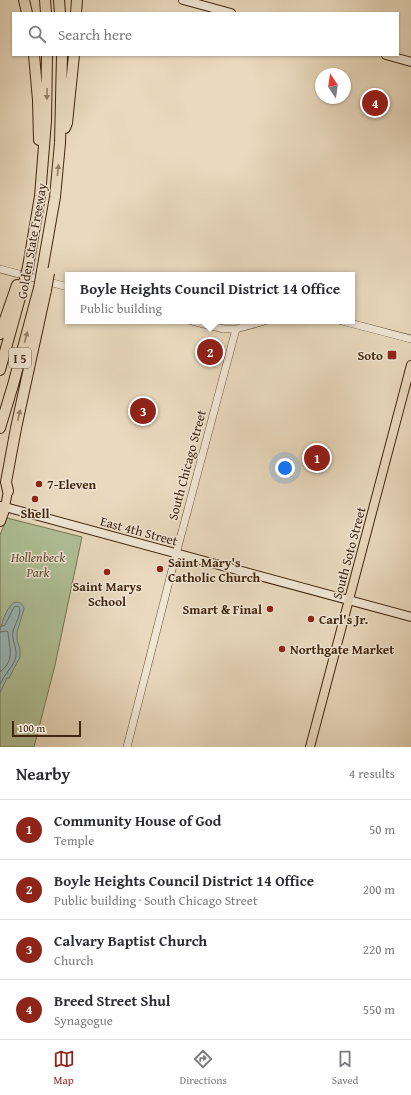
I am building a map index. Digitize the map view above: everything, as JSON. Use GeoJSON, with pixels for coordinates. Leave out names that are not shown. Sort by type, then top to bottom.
{"type":"FeatureCollection","features":[{"type":"Feature","properties":{"kind":"highway"},"geometry":{"type":"LineString","coordinates":[[24,0],[27,12]]}},
{"type":"Feature","properties":{"kind":"highway"},"geometry":{"type":"LineString","coordinates":[[45,0],[46,12]]}},
{"type":"Feature","properties":{"kind":"highway"},"geometry":{"type":"LineString","coordinates":[[59,0],[60,12]]}},
{"type":"Feature","properties":{"kind":"highway"},"geometry":{"type":"LineString","coordinates":[[76,12],[77,0]]}},
{"type":"Feature","properties":{"kind":"highway"},"geometry":{"type":"LineString","coordinates":[[34,56],[38,100],[40,196]]}},
{"type":"Feature","properties":{"kind":"highway","name":"Golden State Freeway"},"geometry":{"type":"LineString","coordinates":[[0,370],[27,264],[40,196],[46,121],[47,56]]}},
{"type":"Feature","properties":{"kind":"highway","name":"Golden State Freeway"},"geometry":{"type":"LineString","coordinates":[[0,428],[46,272],[60,143],[62,56]]}},
{"type":"Feature","properties":{"kind":"highway"},"geometry":{"type":"LineString","coordinates":[[60,143],[67,123],[74,56]]}},
{"type":"Feature","properties":{"kind":"highway"},"geometry":{"type":"LineString","coordinates":[[0,334],[21,283]]}},
{"type":"Feature","properties":{"kind":"highway"},"geometry":{"type":"LineString","coordinates":[[8,491],[6,482],[42,289]]}},
{"type":"Feature","properties":{"kind":"highway"},"geometry":{"type":"LineString","coordinates":[[0,521],[2,507]]}},
{"type":"Feature","properties":{"kind":"main road"},"geometry":{"type":"LineString","coordinates":[[183,0],[227,12]]}},
{"type":"Feature","properties":{"kind":"main road"},"geometry":{"type":"LineString","coordinates":[[390,56],[411,62]]}},
{"type":"Feature","properties":{"kind":"main road","name":"South Soto Street"},"geometry":{"type":"LineString","coordinates":[[310,747],[411,365]]}},
{"type":"Feature","properties":{"kind":"main road"},"geometry":{"type":"LineString","coordinates":[[2,507],[8,491]]}},
{"type":"Feature","properties":{"kind":"main road","name":"East 4th Street"},"geometry":{"type":"LineString","coordinates":[[2,507],[411,617]]}},
{"type":"Feature","properties":{"kind":"street"},"geometry":{"type":"LineString","coordinates":[[0,269],[65,286]]}},
{"type":"Feature","properties":{"kind":"street"},"geometry":{"type":"LineString","coordinates":[[204,324],[224,329],[236,329],[254,324]]}},
{"type":"Feature","properties":{"kind":"street"},"geometry":{"type":"LineString","coordinates":[[354,324],[411,339]]}},
{"type":"Feature","properties":{"kind":"street","name":"South Chicago Street"},"geometry":{"type":"LineString","coordinates":[[127,747],[176,554],[236,329]]}},
{"type":"Feature","properties":{"kind":"green space","name":"Hollenbeck Park"},"geometry":{"type":"Polygon","coordinates":[[[7,518],[82,537],[55,665],[34,747],[0,747],[0,535],[7,518]]]}},
{"type":"Feature","properties":{"kind":"water"},"geometry":{"type":"Polygon","coordinates":[[[15,602],[21,604],[24,609],[17,632],[20,657],[0,693],[0,630],[8,609],[15,602]]]}},
{"type":"Feature","properties":{"kind":"place","name":"Breed Street Shul"},"geometry":{"type":"Point","coordinates":[375,103]}},
{"type":"Feature","properties":{"kind":"place","name":"Boyle Heights Council District 14 Office"},"geometry":{"type":"Point","coordinates":[210,352]}},
{"type":"Feature","properties":{"kind":"place","name":"Soto"},"geometry":{"type":"Point","coordinates":[392,355]}},
{"type":"Feature","properties":{"kind":"place","name":"Calvary Baptist Church"},"geometry":{"type":"Point","coordinates":[143,411]}},
{"type":"Feature","properties":{"kind":"place","name":"Community House of God"},"geometry":{"type":"Point","coordinates":[317,458]}},
{"type":"Feature","properties":{"kind":"place","name":"7-Eleven"},"geometry":{"type":"Point","coordinates":[39,484]}},
{"type":"Feature","properties":{"kind":"place","name":"Shell"},"geometry":{"type":"Point","coordinates":[35,499]}},
{"type":"Feature","properties":{"kind":"place","name":"Saint Mary's Catholic Church"},"geometry":{"type":"Point","coordinates":[160,569]}},
{"type":"Feature","properties":{"kind":"place","name":"Saint Marys School"},"geometry":{"type":"Point","coordinates":[107,572]}},
{"type":"Feature","properties":{"kind":"place","name":"Smart & Final"},"geometry":{"type":"Point","coordinates":[270,609]}},
{"type":"Feature","properties":{"kind":"place","name":"Carl's Jr."},"geometry":{"type":"Point","coordinates":[311,619]}},
{"type":"Feature","properties":{"kind":"place","name":"Northgate Market"},"geometry":{"type":"Point","coordinates":[282,649]}}]}
